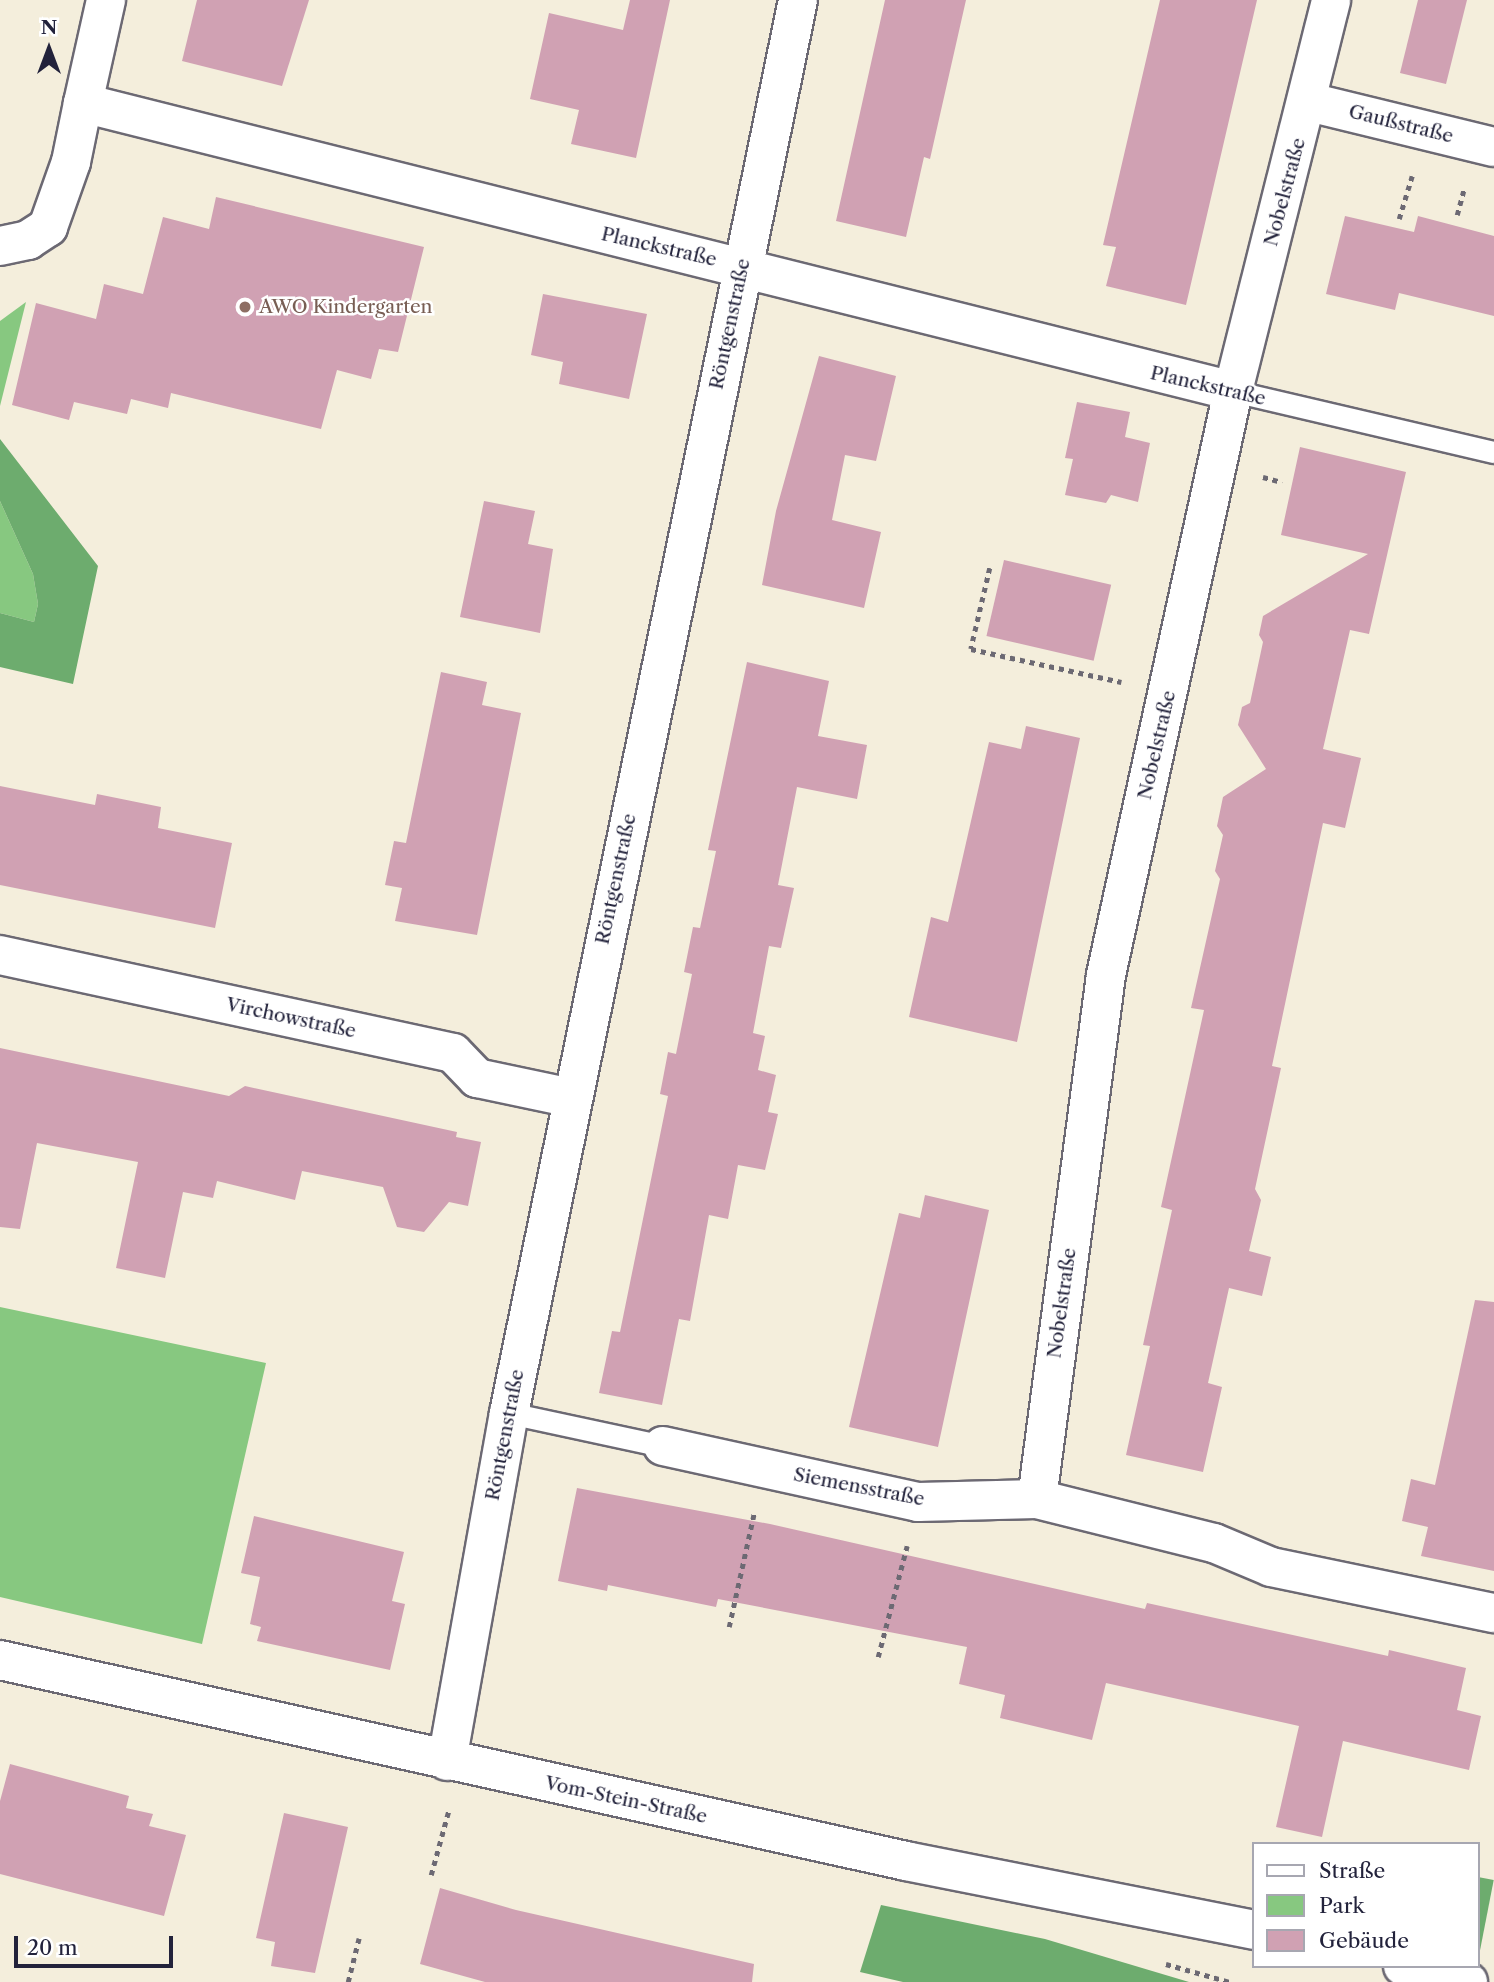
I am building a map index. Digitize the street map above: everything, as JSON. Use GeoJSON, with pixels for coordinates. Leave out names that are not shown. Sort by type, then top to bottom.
{"type":"FeatureCollection","features":[{"type":"Feature","properties":{"kind":"street"},"geometry":{"type":"LineString","coordinates":[[0,246],[27,240],[48,227],[71,162],[106,0]]}},
{"type":"Feature","properties":{"kind":"street","name":"Röntgenstraße"},"geometry":{"type":"LineString","coordinates":[[454,1762],[509,1413],[798,0]]}},
{"type":"Feature","properties":{"kind":"street","name":"Nobelstraße"},"geometry":{"type":"LineString","coordinates":[[1037,1499],[1105,975],[1233,391],[1309,102],[1331,0]]}},
{"type":"Feature","properties":{"kind":"street","name":"Gaußstraße"},"geometry":{"type":"LineString","coordinates":[[1309,102],[1494,147]]}},
{"type":"Feature","properties":{"kind":"street","name":"Planckstraße"},"geometry":{"type":"LineString","coordinates":[[83,103],[677,254],[743,265],[1114,365],[1233,391]]}},
{"type":"Feature","properties":{"kind":"street","name":"Virchowstraße"},"geometry":{"type":"LineString","coordinates":[[0,955],[453,1054],[477,1078],[572,1098]]}},
{"type":"Feature","properties":{"kind":"street","name":"Siemensstraße"},"geometry":{"type":"LineString","coordinates":[[663,1446],[918,1502],[1037,1499],[1214,1543],[1271,1567],[1494,1613]]}},
{"type":"Feature","properties":{"kind":"street","name":"Vom-Stein-Straße"},"geometry":{"type":"LineString","coordinates":[[0,1660],[906,1861],[1252,1930]]}},
{"type":"Feature","properties":{"kind":"street"},"geometry":{"type":"LineString","coordinates":[[1411,1968],[1468,1982]]}},
{"type":"Feature","properties":{"kind":"lane","name":"Planckstraße"},"geometry":{"type":"LineString","coordinates":[[1233,391],[1494,453]]}},
{"type":"Feature","properties":{"kind":"lane","name":"Siemensstraße"},"geometry":{"type":"LineString","coordinates":[[509,1413],[663,1446]]}},
{"type":"Feature","properties":{"kind":"path"},"geometry":{"type":"LineString","coordinates":[[990,568],[971,649],[1169,692]]}},
{"type":"Feature","properties":{"kind":"path"},"geometry":{"type":"LineString","coordinates":[[729,1627],[764,1468]]}},
{"type":"Feature","properties":{"kind":"path"},"geometry":{"type":"LineString","coordinates":[[878,1657],[918,1502]]}},
{"type":"Feature","properties":{"kind":"path"},"geometry":{"type":"LineString","coordinates":[[432,1875],[454,1762]]}},
{"type":"Feature","properties":{"kind":"path"},"geometry":{"type":"LineString","coordinates":[[348,1982],[359,1938]]}},
{"type":"Feature","properties":{"kind":"green space"},"geometry":{"type":"Polygon","coordinates":[[[26,302],[0,406],[0,321],[26,302]]]}},
{"type":"Feature","properties":{"kind":"green space"},"geometry":{"type":"Polygon","coordinates":[[[0,439],[98,566],[73,684],[0,667],[0,613],[34,622],[38,604],[33,574],[0,501],[0,439]]]}},
{"type":"Feature","properties":{"kind":"green space"},"geometry":{"type":"Polygon","coordinates":[[[0,501],[33,574],[38,604],[34,622],[0,613],[0,501]]]}},
{"type":"Feature","properties":{"kind":"green space"},"geometry":{"type":"Polygon","coordinates":[[[0,1307],[266,1363],[202,1644],[0,1597],[0,1307]]]}},
{"type":"Feature","properties":{"kind":"green space"},"geometry":{"type":"Polygon","coordinates":[[[1480,1877],[1494,1880],[1480,1951],[1480,1877]]]}},
{"type":"Feature","properties":{"kind":"green space"},"geometry":{"type":"Polygon","coordinates":[[[881,1905],[1045,1939],[1189,1982],[903,1982],[860,1972],[881,1905]]]}},
{"type":"Feature","properties":{"kind":"building"},"geometry":{"type":"Polygon","coordinates":[[[197,0],[309,0],[282,86],[182,61],[197,0]]]}},
{"type":"Feature","properties":{"kind":"building"},"geometry":{"type":"Polygon","coordinates":[[[630,0],[670,0],[636,158],[571,144],[579,110],[530,99],[549,13],[623,30],[630,0]]]}},
{"type":"Feature","properties":{"kind":"building"},"geometry":{"type":"Polygon","coordinates":[[[885,0],[966,0],[930,159],[924,157],[906,237],[836,221],[885,0]]]}},
{"type":"Feature","properties":{"kind":"building"},"geometry":{"type":"Polygon","coordinates":[[[1160,0],[1257,0],[1186,305],[1106,286],[1116,247],[1103,245],[1160,0]]]}},
{"type":"Feature","properties":{"kind":"building"},"geometry":{"type":"Polygon","coordinates":[[[1418,0],[1467,0],[1446,84],[1400,73],[1418,0]]]}},
{"type":"Feature","properties":{"kind":"building","name":"AWO Kindergarten"},"geometry":{"type":"Polygon","coordinates":[[[216,197],[424,247],[398,352],[379,349],[371,379],[337,370],[321,429],[171,393],[168,408],[131,399],[127,414],[74,402],[69,420],[12,405],[36,303],[96,319],[104,284],[143,294],[163,217],[209,229],[216,197]]]}},
{"type":"Feature","properties":{"kind":"building"},"geometry":{"type":"Polygon","coordinates":[[[1345,216],[1414,232],[1418,216],[1494,236],[1494,316],[1399,293],[1395,310],[1326,294],[1345,216]]]}},
{"type":"Feature","properties":{"kind":"building"},"geometry":{"type":"Polygon","coordinates":[[[543,294],[647,314],[629,399],[559,384],[563,362],[531,355],[543,294]]]}},
{"type":"Feature","properties":{"kind":"building"},"geometry":{"type":"Polygon","coordinates":[[[819,356],[896,376],[876,461],[845,455],[832,520],[881,532],[864,608],[762,585],[776,511],[819,356]]]}},
{"type":"Feature","properties":{"kind":"building"},"geometry":{"type":"Polygon","coordinates":[[[1077,402],[1130,412],[1125,437],[1150,443],[1138,502],[1111,495],[1106,503],[1065,495],[1073,459],[1065,458],[1077,402]]]}},
{"type":"Feature","properties":{"kind":"building"},"geometry":{"type":"Polygon","coordinates":[[[1300,447],[1406,472],[1369,634],[1350,630],[1323,749],[1361,758],[1345,828],[1323,823],[1272,1066],[1281,1068],[1255,1189],[1261,1200],[1249,1251],[1271,1257],[1262,1296],[1229,1288],[1208,1383],[1222,1387],[1203,1472],[1126,1455],[1150,1346],[1143,1345],[1172,1210],[1161,1207],[1204,1010],[1191,1008],[1220,879],[1215,871],[1223,835],[1217,826],[1223,797],[1266,769],[1238,725],[1242,707],[1250,703],[1263,642],[1259,635],[1263,616],[1368,554],[1281,535],[1300,447]]]}},
{"type":"Feature","properties":{"kind":"building"},"geometry":{"type":"Polygon","coordinates":[[[484,501],[535,511],[528,544],[553,549],[540,633],[460,617],[484,501]]]}},
{"type":"Feature","properties":{"kind":"building"},"geometry":{"type":"Polygon","coordinates":[[[1004,560],[1111,585],[1094,661],[986,636],[1004,560]]]}},
{"type":"Feature","properties":{"kind":"building"},"geometry":{"type":"Polygon","coordinates":[[[747,662],[829,681],[818,736],[867,745],[857,799],[797,787],[778,885],[794,888],[781,948],[769,946],[753,1033],[765,1036],[758,1070],[776,1075],[768,1112],[778,1114],[765,1170],[738,1165],[728,1219],[709,1215],[690,1321],[679,1319],[662,1405],[599,1393],[612,1331],[620,1332],[668,1096],[660,1094],[668,1052],[676,1054],[692,974],[684,972],[693,927],[700,928],[716,851],[708,850],[747,662]]]}},
{"type":"Feature","properties":{"kind":"building"},"geometry":{"type":"Polygon","coordinates":[[[441,672],[487,682],[482,705],[521,713],[477,935],[395,921],[402,888],[385,885],[394,841],[406,843],[441,672]]]}},
{"type":"Feature","properties":{"kind":"building"},"geometry":{"type":"Polygon","coordinates":[[[1026,726],[1080,738],[1017,1042],[909,1017],[931,917],[948,922],[989,742],[1021,749],[1026,726]]]}},
{"type":"Feature","properties":{"kind":"building"},"geometry":{"type":"Polygon","coordinates":[[[0,786],[95,805],[97,794],[161,807],[158,828],[232,843],[215,928],[0,885],[0,786]]]}},
{"type":"Feature","properties":{"kind":"building"},"geometry":{"type":"Polygon","coordinates":[[[0,1048],[229,1096],[245,1086],[457,1132],[456,1137],[481,1142],[468,1206],[449,1202],[424,1232],[397,1227],[383,1187],[302,1171],[295,1200],[217,1181],[213,1198],[183,1192],[165,1278],[116,1268],[138,1162],[37,1143],[20,1229],[0,1227],[0,1048]]]}},
{"type":"Feature","properties":{"kind":"building"},"geometry":{"type":"Polygon","coordinates":[[[925,1195],[989,1210],[938,1447],[849,1427],[899,1213],[920,1218],[925,1195]]]}},
{"type":"Feature","properties":{"kind":"building"},"geometry":{"type":"Polygon","coordinates":[[[1475,1300],[1494,1302],[1494,1571],[1421,1556],[1428,1527],[1402,1521],[1411,1479],[1435,1485],[1475,1300]]]}},
{"type":"Feature","properties":{"kind":"building"},"geometry":{"type":"Polygon","coordinates":[[[577,1488],[770,1524],[1145,1609],[1147,1603],[1388,1656],[1389,1650],[1466,1668],[1457,1710],[1481,1716],[1469,1770],[1343,1741],[1322,1837],[1276,1827],[1299,1726],[1106,1683],[1092,1740],[1000,1718],[1005,1695],[959,1684],[967,1647],[718,1599],[716,1607],[608,1585],[607,1591],[558,1581],[577,1488]]]}},
{"type":"Feature","properties":{"kind":"building"},"geometry":{"type":"Polygon","coordinates":[[[254,1516],[404,1552],[392,1601],[405,1604],[390,1670],[257,1641],[261,1627],[250,1624],[260,1577],[241,1573],[254,1516]]]}},
{"type":"Feature","properties":{"kind":"building"},"geometry":{"type":"Polygon","coordinates":[[[10,1764],[129,1796],[126,1808],[153,1814],[149,1826],[186,1835],[164,1916],[0,1874],[0,1801],[10,1764]]]}},
{"type":"Feature","properties":{"kind":"building"},"geometry":{"type":"Polygon","coordinates":[[[284,1813],[348,1827],[315,1973],[271,1966],[275,1942],[256,1938],[284,1813]]]}},
{"type":"Feature","properties":{"kind":"building"},"geometry":{"type":"Polygon","coordinates":[[[440,1888],[516,1910],[754,1964],[752,1982],[485,1982],[420,1964],[440,1888]]]}},
{"type":"Feature","properties":{"kind":"place","name":"AWO Kindergarten"},"geometry":{"type":"Point","coordinates":[245,307]}}]}
